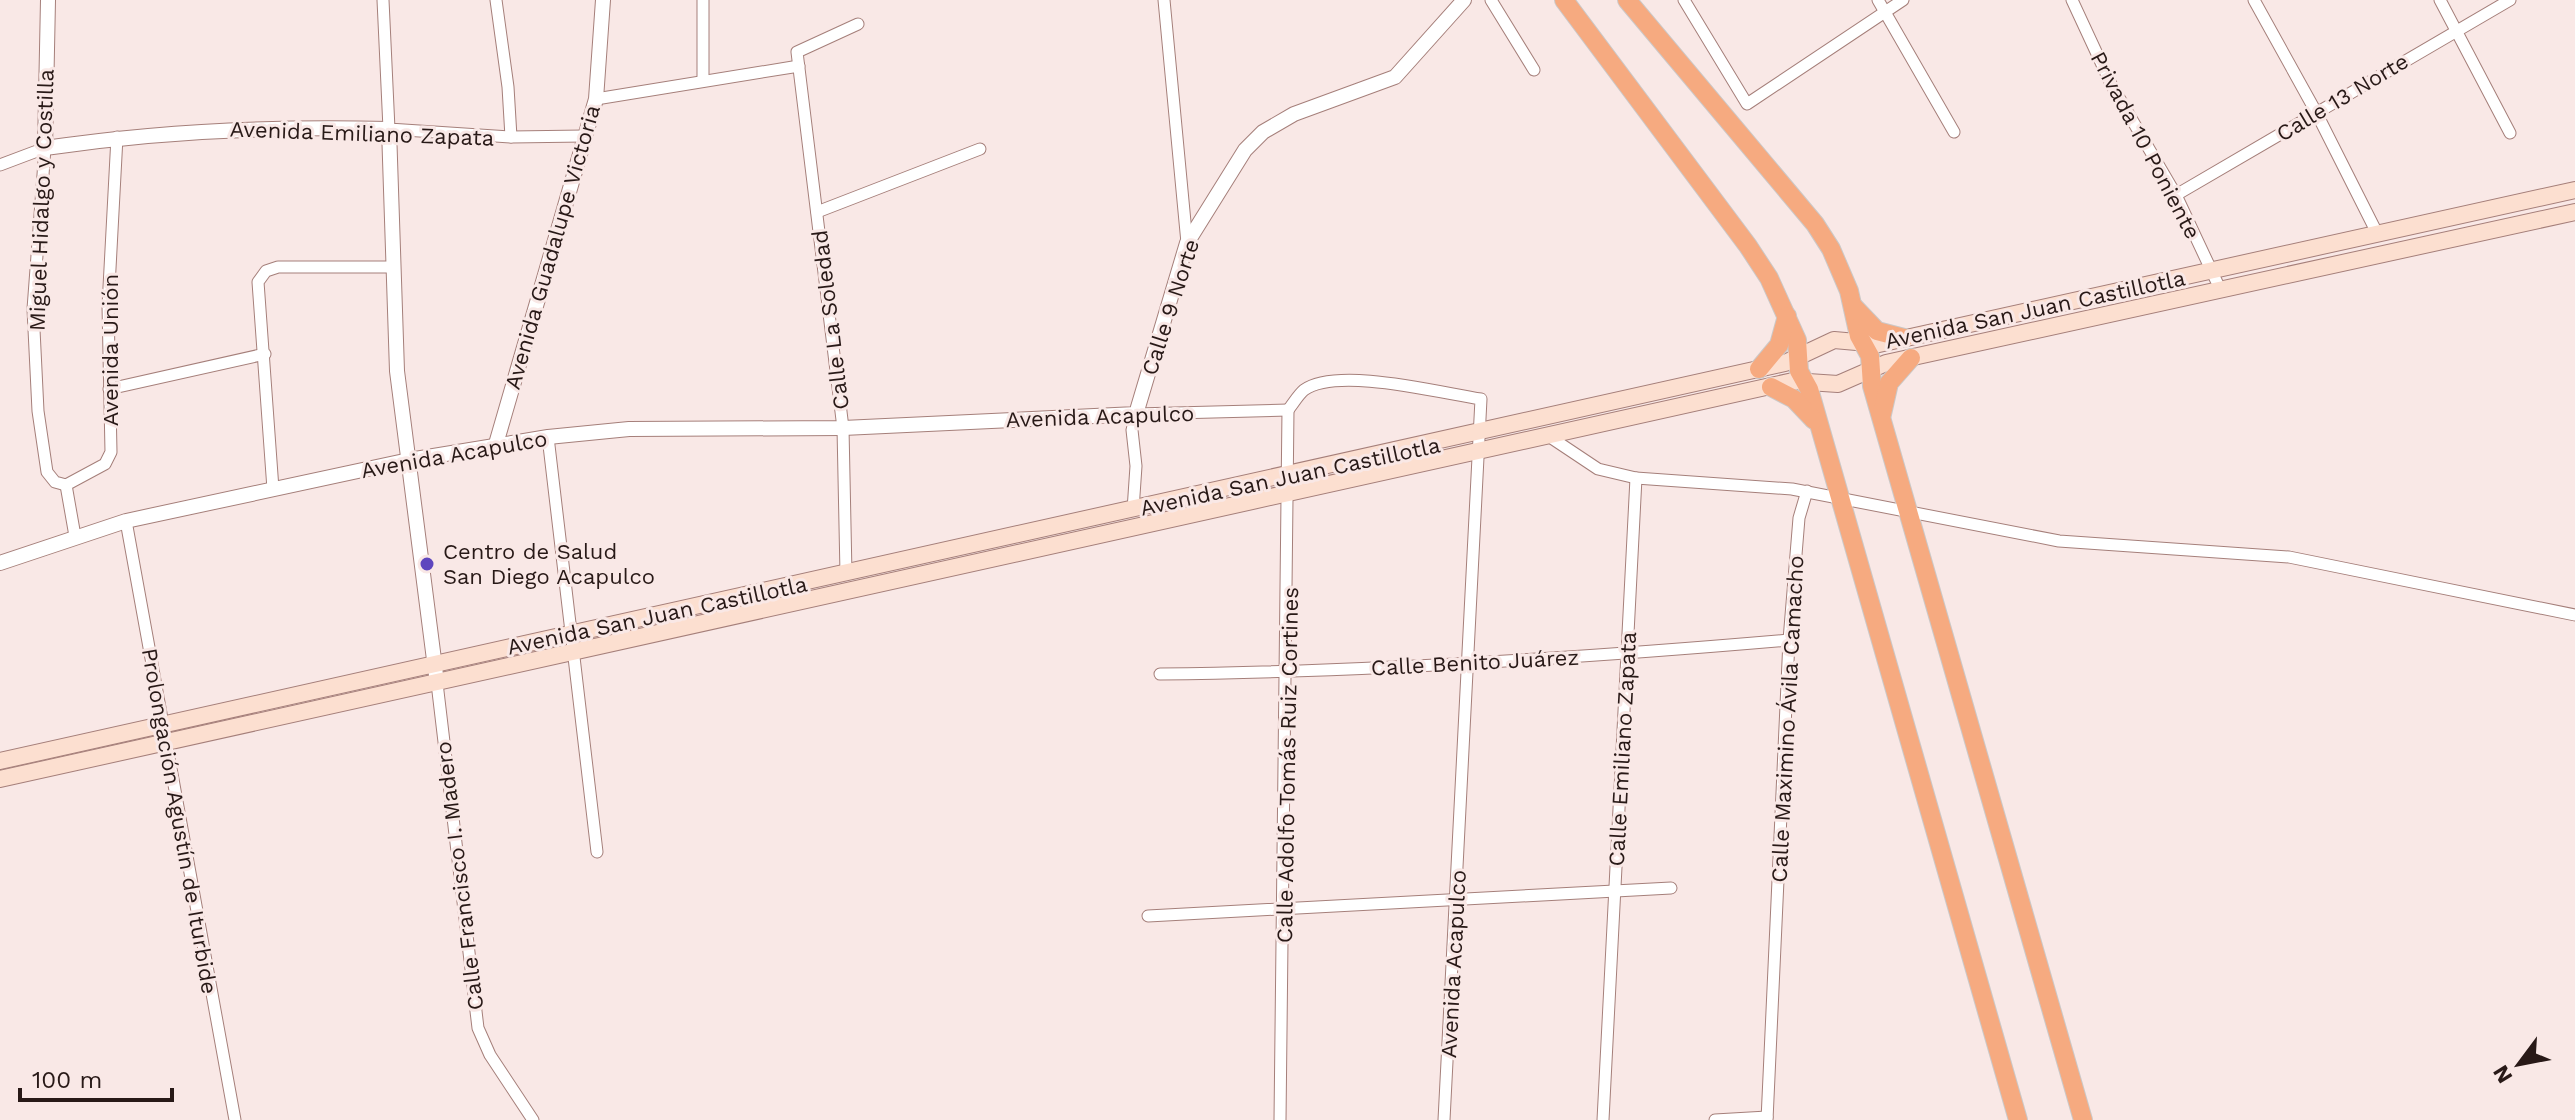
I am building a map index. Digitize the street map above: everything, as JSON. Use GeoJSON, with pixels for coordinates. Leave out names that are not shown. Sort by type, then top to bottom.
{"type":"FeatureCollection","features":[{"type":"Feature","properties":{"kind":"highway"},"geometry":{"type":"LineString","coordinates":[[1564,0],[1748,246],[1787,316],[1800,357],[1799,371],[1806,381],[2018,1120]]}},
{"type":"Feature","properties":{"kind":"highway"},"geometry":{"type":"LineString","coordinates":[[1627,0],[1815,224],[1831,249],[1854,307],[1863,344],[1870,356],[1869,369],[1882,417],[2083,1120]]}},
{"type":"Feature","properties":{"kind":"highway"},"geometry":{"type":"LineString","coordinates":[[1854,307],[1877,331],[1904,338]]}},
{"type":"Feature","properties":{"kind":"highway"},"geometry":{"type":"LineString","coordinates":[[1759,369],[1779,345],[1787,316]]}},
{"type":"Feature","properties":{"kind":"highway"},"geometry":{"type":"LineString","coordinates":[[1882,417],[1889,383],[1911,358]]}},
{"type":"Feature","properties":{"kind":"highway"},"geometry":{"type":"LineString","coordinates":[[1771,387],[1801,405],[1823,441]]}},
{"type":"Feature","properties":{"kind":"main road","name":"Avenida San Juan Castillotla"},"geometry":{"type":"LineString","coordinates":[[0,761],[437,683],[1290,483],[1480,442],[1759,369],[1800,357],[1834,340],[1863,344],[1904,338],[2575,190]]}},
{"type":"Feature","properties":{"kind":"main road","name":"Avenida San Juan Castillotla"},"geometry":{"type":"LineString","coordinates":[[1480,442],[1547,435],[1806,381],[1838,384],[1869,369],[1911,358],[2575,212]]}},
{"type":"Feature","properties":{"kind":"main road","name":"Avenida San Juan Castillotla"},"geometry":{"type":"LineString","coordinates":[[0,779],[164,733],[434,664],[1133,510],[1290,483]]}},
{"type":"Feature","properties":{"kind":"street","name":"Miguel Hidalgo y Costilla"},"geometry":{"type":"LineString","coordinates":[[48,0],[45,148],[33,309],[38,411],[47,472],[55,482],[66,485]]}},
{"type":"Feature","properties":{"kind":"street"},"geometry":{"type":"LineString","coordinates":[[383,0],[389,129]]}},
{"type":"Feature","properties":{"kind":"street"},"geometry":{"type":"LineString","coordinates":[[496,0],[508,87],[511,137]]}},
{"type":"Feature","properties":{"kind":"street","name":"Avenida Guadalupe Victoria"},"geometry":{"type":"LineString","coordinates":[[496,444],[596,99],[603,0]]}},
{"type":"Feature","properties":{"kind":"street"},"geometry":{"type":"LineString","coordinates":[[703,0],[703,80]]}},
{"type":"Feature","properties":{"kind":"street"},"geometry":{"type":"LineString","coordinates":[[1164,0],[1187,243]]}},
{"type":"Feature","properties":{"kind":"street","name":"Calle 9 Norte"},"geometry":{"type":"LineString","coordinates":[[1136,414],[1187,243],[1230,171],[1263,132],[1313,105],[1395,77],[1464,0]]}},
{"type":"Feature","properties":{"kind":"street"},"geometry":{"type":"LineString","coordinates":[[1491,0],[1534,70]]}},
{"type":"Feature","properties":{"kind":"street"},"geometry":{"type":"LineString","coordinates":[[1684,0],[1747,104],[1903,0]]}},
{"type":"Feature","properties":{"kind":"street"},"geometry":{"type":"LineString","coordinates":[[1878,0],[1954,132]]}},
{"type":"Feature","properties":{"kind":"street","name":"Privada 10 Poniente"},"geometry":{"type":"LineString","coordinates":[[2072,0],[2111,84],[2176,195],[2221,291]]}},
{"type":"Feature","properties":{"kind":"street"},"geometry":{"type":"LineString","coordinates":[[2254,0],[2316,112],[2378,235]]}},
{"type":"Feature","properties":{"kind":"street"},"geometry":{"type":"LineString","coordinates":[[2440,0],[2510,133]]}},
{"type":"Feature","properties":{"kind":"street","name":"Calle 13 Norte"},"geometry":{"type":"LineString","coordinates":[[2176,195],[2455,29],[2510,0]]}},
{"type":"Feature","properties":{"kind":"street"},"geometry":{"type":"LineString","coordinates":[[596,99],[799,66],[798,50],[858,24]]}},
{"type":"Feature","properties":{"kind":"street","name":"Calle La Soledad"},"geometry":{"type":"LineString","coordinates":[[799,66],[843,428],[846,574]]}},
{"type":"Feature","properties":{"kind":"street","name":"Avenida Emiliano Zapata"},"geometry":{"type":"LineString","coordinates":[[0,165],[45,148],[117,137],[275,126],[511,137],[584,136]]}},
{"type":"Feature","properties":{"kind":"street","name":"Calle Francisco I. Madero"},"geometry":{"type":"LineString","coordinates":[[389,129],[397,371],[478,1028],[490,1055],[532,1120]]}},
{"type":"Feature","properties":{"kind":"street","name":"Avenida Unión"},"geometry":{"type":"LineString","coordinates":[[66,485],[109,460],[108,306],[117,137]]}},
{"type":"Feature","properties":{"kind":"street"},"geometry":{"type":"LineString","coordinates":[[817,212],[980,149]]}},
{"type":"Feature","properties":{"kind":"street"},"geometry":{"type":"LineString","coordinates":[[273,489],[258,282],[266,271],[278,267],[392,267]]}},
{"type":"Feature","properties":{"kind":"street"},"geometry":{"type":"LineString","coordinates":[[109,389],[265,354]]}},
{"type":"Feature","properties":{"kind":"street","name":"Avenida Acapulco"},"geometry":{"type":"LineString","coordinates":[[0,563],[126,521],[409,460],[548,437],[629,429],[843,428],[1288,410],[1304,390],[1324,383],[1353,380],[1481,399],[1444,1120]]}},
{"type":"Feature","properties":{"kind":"street","name":"Calle Adolfo Tomás Ruiz Cortines"},"geometry":{"type":"LineString","coordinates":[[1280,1120],[1288,673],[1288,410]]}},
{"type":"Feature","properties":{"kind":"street"},"geometry":{"type":"LineString","coordinates":[[1133,510],[1136,466],[1132,430],[1136,414]]}},
{"type":"Feature","properties":{"kind":"street"},"geometry":{"type":"LineString","coordinates":[[1547,435],[1598,469],[1636,478],[1807,491],[1910,514],[2059,541],[2289,557],[2575,615]]}},
{"type":"Feature","properties":{"kind":"street"},"geometry":{"type":"LineString","coordinates":[[548,437],[597,852]]}},
{"type":"Feature","properties":{"kind":"street","name":"Calle Emiliano Zapata"},"geometry":{"type":"LineString","coordinates":[[1603,1120],[1636,478]]}},
{"type":"Feature","properties":{"kind":"street"},"geometry":{"type":"LineString","coordinates":[[66,485],[75,536]]}},
{"type":"Feature","properties":{"kind":"street","name":"Calle Maximino Ávila Camacho"},"geometry":{"type":"LineString","coordinates":[[1767,1118],[1789,640],[1799,518],[1807,491]]}},
{"type":"Feature","properties":{"kind":"street","name":"Prolongación Agustín de Iturbide"},"geometry":{"type":"LineString","coordinates":[[126,521],[235,1120]]}},
{"type":"Feature","properties":{"kind":"street","name":"Calle Benito Juárez"},"geometry":{"type":"LineString","coordinates":[[1160,674],[1288,673],[1628,654],[1789,640]]}},
{"type":"Feature","properties":{"kind":"street"},"geometry":{"type":"LineString","coordinates":[[1148,916],[1671,888]]}},
{"type":"Feature","properties":{"kind":"street"},"geometry":{"type":"LineString","coordinates":[[1715,1120],[1767,1118]]}},
{"type":"Feature","properties":{"kind":"place","name":"Centro de Salud San Diego Acapulco"},"geometry":{"type":"Point","coordinates":[427,564]}}]}
